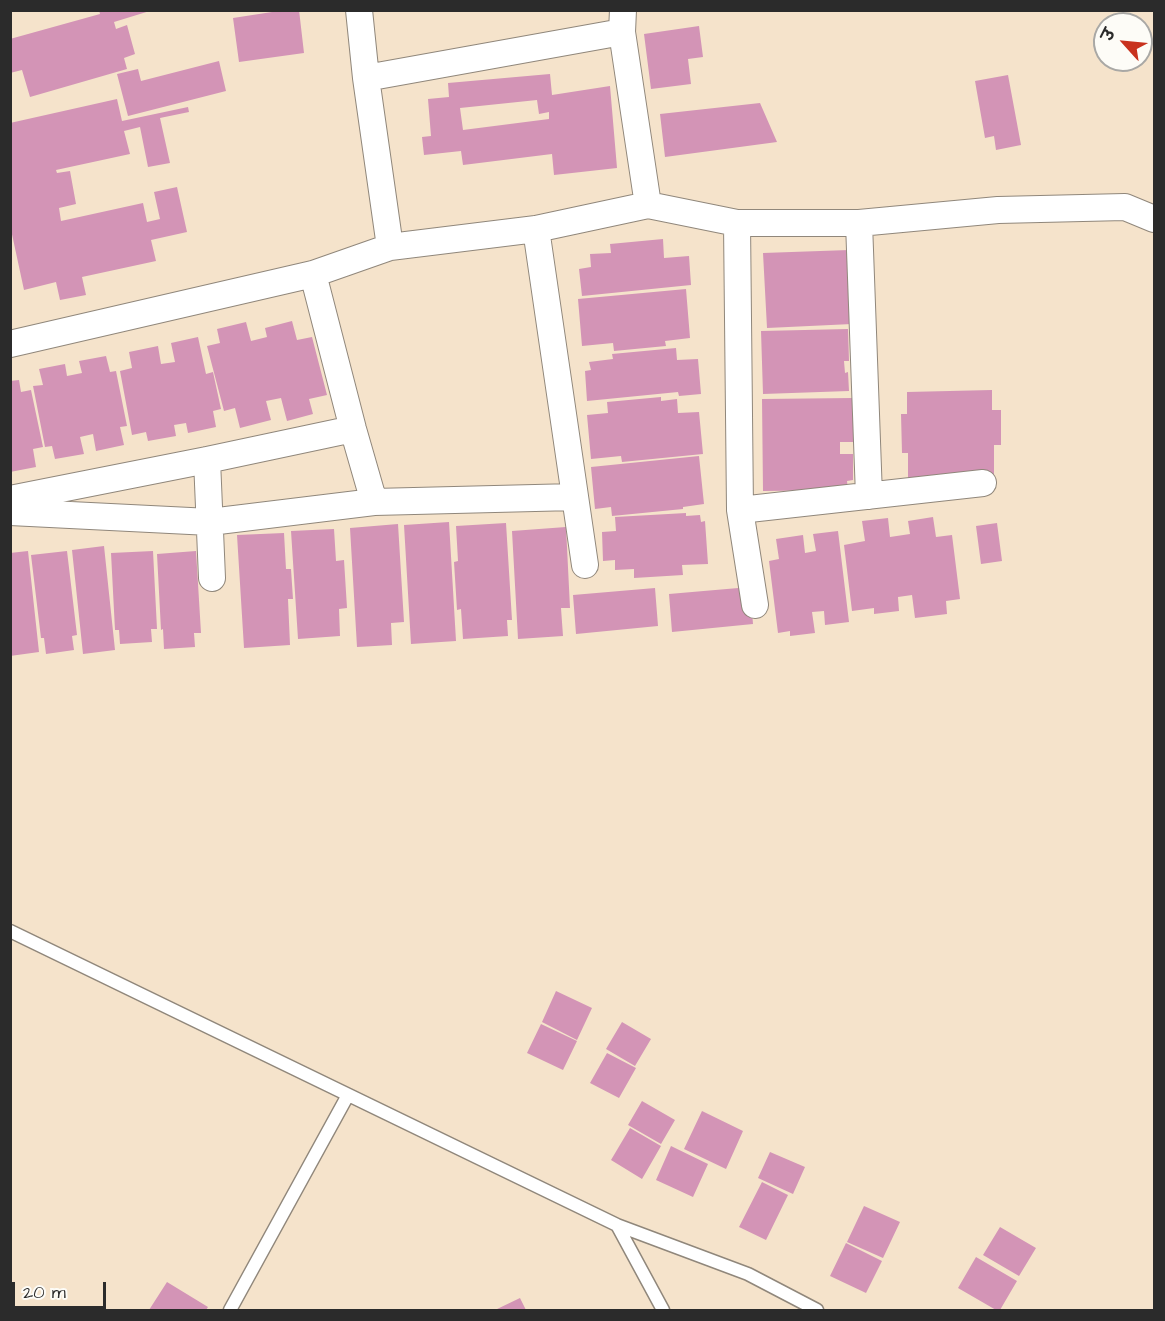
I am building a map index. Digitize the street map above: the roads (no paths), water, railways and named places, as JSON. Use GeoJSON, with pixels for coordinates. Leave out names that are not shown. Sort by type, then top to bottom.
{"type":"FeatureCollection","features":[{"type":"Feature","properties":{"kind":"street"},"geometry":{"type":"LineString","coordinates":[[359,10],[366,78],[390,247]]}},
{"type":"Feature","properties":{"kind":"street"},"geometry":{"type":"LineString","coordinates":[[366,78],[623,21],[648,205]]}},
{"type":"Feature","properties":{"kind":"street"},"geometry":{"type":"LineString","coordinates":[[10,344],[313,274],[390,247],[536,230],[648,205],[737,223],[859,223],[998,210],[1125,207],[1155,219]]}},
{"type":"Feature","properties":{"kind":"street"},"geometry":{"type":"LineString","coordinates":[[737,223],[740,510],[754,605]]}},
{"type":"Feature","properties":{"kind":"street"},"geometry":{"type":"LineString","coordinates":[[859,223],[869,496]]}},
{"type":"Feature","properties":{"kind":"street"},"geometry":{"type":"LineString","coordinates":[[536,230],[585,565]]}},
{"type":"Feature","properties":{"kind":"street"},"geometry":{"type":"LineString","coordinates":[[313,274],[374,501]]}},
{"type":"Feature","properties":{"kind":"street"},"geometry":{"type":"LineString","coordinates":[[10,499],[353,429]]}},
{"type":"Feature","properties":{"kind":"street"},"geometry":{"type":"LineString","coordinates":[[207,460],[212,578]]}},
{"type":"Feature","properties":{"kind":"street"},"geometry":{"type":"LineString","coordinates":[[740,510],[983,483]]}},
{"type":"Feature","properties":{"kind":"street"},"geometry":{"type":"LineString","coordinates":[[10,512],[210,522],[374,501],[575,497]]}},
{"type":"Feature","properties":{"kind":"lane"},"geometry":{"type":"LineString","coordinates":[[10,931],[617,1226],[747,1274],[816,1311]]}},
{"type":"Feature","properties":{"kind":"lane"},"geometry":{"type":"LineString","coordinates":[[230,1311],[348,1095]]}},
{"type":"Feature","properties":{"kind":"lane"},"geometry":{"type":"LineString","coordinates":[[617,1226],[662,1310]]}}]}
